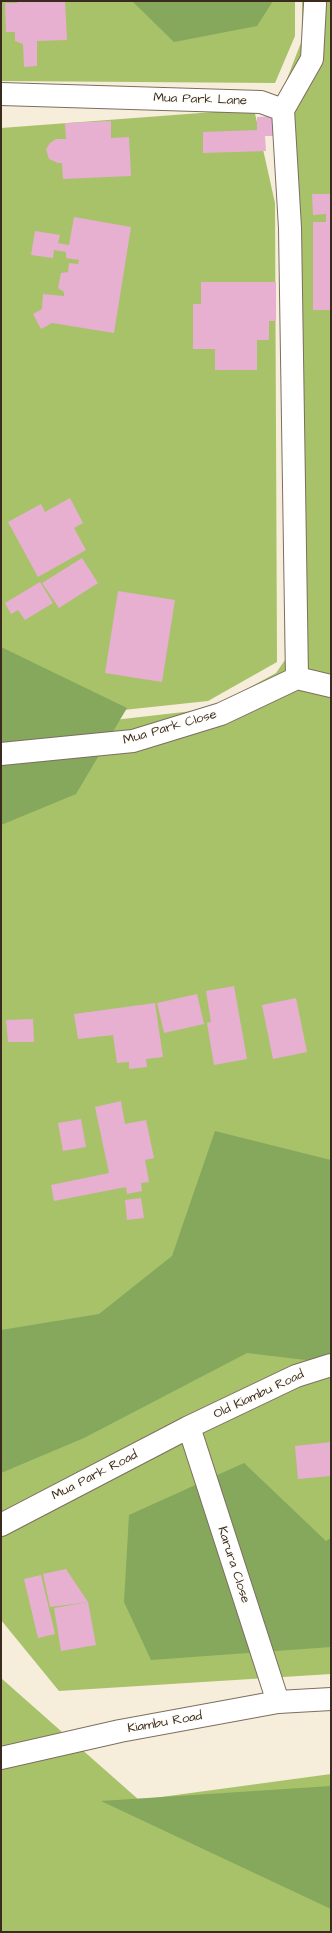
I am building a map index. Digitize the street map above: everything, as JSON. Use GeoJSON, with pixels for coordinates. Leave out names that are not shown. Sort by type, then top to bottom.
{"type":"FeatureCollection","features":[{"type":"Feature","properties":{"kind":"main road"},"geometry":{"type":"LineString","coordinates":[[315,4],[312,59],[283,110],[290,228],[297,678],[331,686]]}},
{"type":"Feature","properties":{"kind":"main road","name":"Mua Park Lane"},"geometry":{"type":"LineString","coordinates":[[1,94],[261,102],[283,110]]}},
{"type":"Feature","properties":{"kind":"main road","name":"Mua Park Close"},"geometry":{"type":"LineString","coordinates":[[1,754],[133,741],[221,714],[297,678]]}},
{"type":"Feature","properties":{"kind":"main road","name":"Old Kiambu Road"},"geometry":{"type":"LineString","coordinates":[[189,1427],[296,1376],[331,1366]]}},
{"type":"Feature","properties":{"kind":"main road","name":"Mua Park Road"},"geometry":{"type":"LineString","coordinates":[[1,1525],[189,1427]]}},
{"type":"Feature","properties":{"kind":"main road","name":"Karura Close"},"geometry":{"type":"LineString","coordinates":[[189,1427],[278,1702]]}},
{"type":"Feature","properties":{"kind":"main road","name":"Kiambu Road"},"geometry":{"type":"LineString","coordinates":[[1,1758],[120,1731],[278,1702],[331,1699]]}},
{"type":"Feature","properties":{"kind":"green space"},"geometry":{"type":"Polygon","coordinates":[[[1,1],[295,1],[295,36],[275,83],[1,81],[1,1]]]}},
{"type":"Feature","properties":{"kind":"green space"},"geometry":{"type":"Polygon","coordinates":[[[132,1],[273,1],[257,26],[174,42],[132,1]]]}},
{"type":"Feature","properties":{"kind":"green space"},"geometry":{"type":"Polygon","coordinates":[[[302,1],[331,1],[331,1674],[59,1691],[1,1620],[1,733],[210,709],[276,673],[285,660],[280,210],[274,159],[280,97],[302,40],[302,1]]]}},
{"type":"Feature","properties":{"kind":"green space"},"geometry":{"type":"Polygon","coordinates":[[[254,109],[275,203],[277,662],[208,701],[1,723],[1,128],[254,109]]]}},
{"type":"Feature","properties":{"kind":"green space"},"geometry":{"type":"Polygon","coordinates":[[[1,647],[127,708],[76,794],[1,825],[1,647]]]}},
{"type":"Feature","properties":{"kind":"green space"},"geometry":{"type":"Polygon","coordinates":[[[215,1131],[331,1160],[331,1363],[247,1353],[84,1438],[1,1473],[1,1330],[99,1314],[172,1256],[215,1131]]]}},
{"type":"Feature","properties":{"kind":"green space"},"geometry":{"type":"Polygon","coordinates":[[[244,1463],[326,1541],[331,1538],[331,1647],[151,1660],[124,1602],[129,1515],[244,1463]]]}},
{"type":"Feature","properties":{"kind":"green space"},"geometry":{"type":"Polygon","coordinates":[[[1,1678],[139,1800],[331,1774],[331,1932],[1,1932],[1,1678]]]}},
{"type":"Feature","properties":{"kind":"green space"},"geometry":{"type":"Polygon","coordinates":[[[331,1786],[331,1909],[101,1801],[331,1786]]]}},
{"type":"Feature","properties":{"kind":"building"},"geometry":{"type":"Polygon","coordinates":[[[17,1],[65,1],[67,40],[37,41],[37,66],[24,67],[23,44],[15,41],[15,32],[6,32],[5,3],[17,3],[17,1]]]}},
{"type":"Feature","properties":{"kind":"building"},"geometry":{"type":"Polygon","coordinates":[[[275,116],[276,136],[265,136],[266,151],[203,153],[203,132],[257,130],[257,117],[275,116]]]}},
{"type":"Feature","properties":{"kind":"building"},"geometry":{"type":"Polygon","coordinates":[[[111,121],[111,138],[129,137],[131,176],[63,179],[62,163],[49,159],[46,149],[50,143],[56,139],[66,139],[65,123],[111,121]]]}},
{"type":"Feature","properties":{"kind":"building"},"geometry":{"type":"Polygon","coordinates":[[[312,194],[331,194],[331,310],[313,310],[313,222],[326,222],[326,214],[313,215],[312,194]]]}},
{"type":"Feature","properties":{"kind":"building"},"geometry":{"type":"Polygon","coordinates":[[[74,217],[131,227],[114,333],[52,323],[41,329],[33,314],[42,309],[43,294],[64,296],[64,292],[58,288],[61,273],[68,272],[69,263],[78,264],[79,260],[66,258],[66,252],[54,250],[53,258],[31,255],[35,231],[60,235],[58,243],[69,245],[74,217]]]}},
{"type":"Feature","properties":{"kind":"building"},"geometry":{"type":"Polygon","coordinates":[[[201,282],[276,282],[276,321],[269,321],[269,340],[257,340],[257,370],[215,370],[215,349],[193,349],[193,304],[201,304],[201,282]]]}},
{"type":"Feature","properties":{"kind":"building"},"geometry":{"type":"Polygon","coordinates":[[[70,498],[83,523],[74,528],[86,550],[38,577],[8,522],[41,504],[45,512],[70,498]]]}},
{"type":"Feature","properties":{"kind":"building"},"geometry":{"type":"Polygon","coordinates":[[[82,558],[98,583],[59,608],[42,583],[82,558]]]}},
{"type":"Feature","properties":{"kind":"building"},"geometry":{"type":"Polygon","coordinates":[[[40,582],[53,603],[25,620],[18,610],[11,614],[5,603],[40,582]]]}},
{"type":"Feature","properties":{"kind":"building"},"geometry":{"type":"Polygon","coordinates":[[[118,591],[175,600],[162,682],[105,673],[118,591]]]}},
{"type":"Feature","properties":{"kind":"building"},"geometry":{"type":"Polygon","coordinates":[[[234,986],[247,1059],[214,1065],[207,1023],[211,1022],[206,991],[234,986]]]}},
{"type":"Feature","properties":{"kind":"building"},"geometry":{"type":"Polygon","coordinates":[[[197,994],[204,1024],[164,1033],[157,1003],[197,994]]]}},
{"type":"Feature","properties":{"kind":"building"},"geometry":{"type":"Polygon","coordinates":[[[296,998],[307,1052],[273,1059],[262,1005],[296,998]]]}},
{"type":"Feature","properties":{"kind":"building"},"geometry":{"type":"Polygon","coordinates":[[[155,1003],[163,1057],[146,1059],[147,1067],[129,1069],[129,1062],[117,1063],[113,1035],[78,1039],[74,1014],[155,1003]]]}},
{"type":"Feature","properties":{"kind":"building"},"geometry":{"type":"Polygon","coordinates":[[[33,1019],[34,1042],[8,1042],[6,1020],[33,1019]]]}},
{"type":"Feature","properties":{"kind":"building"},"geometry":{"type":"Polygon","coordinates":[[[121,1101],[125,1124],[146,1120],[154,1158],[145,1160],[149,1182],[141,1183],[142,1191],[127,1194],[126,1187],[54,1201],[51,1185],[109,1173],[95,1107],[121,1101]]]}},
{"type":"Feature","properties":{"kind":"building"},"geometry":{"type":"Polygon","coordinates":[[[81,1119],[86,1147],[63,1151],[58,1123],[81,1119]]]}},
{"type":"Feature","properties":{"kind":"building"},"geometry":{"type":"Polygon","coordinates":[[[141,1198],[144,1218],[127,1220],[125,1200],[141,1198]]]}},
{"type":"Feature","properties":{"kind":"building"},"geometry":{"type":"Polygon","coordinates":[[[331,1442],[331,1476],[298,1479],[295,1446],[331,1442]]]}},
{"type":"Feature","properties":{"kind":"building"},"geometry":{"type":"Polygon","coordinates":[[[66,1569],[88,1602],[50,1607],[43,1574],[66,1569]]]}},
{"type":"Feature","properties":{"kind":"building"},"geometry":{"type":"Polygon","coordinates":[[[41,1575],[55,1634],[38,1638],[24,1579],[41,1575]]]}},
{"type":"Feature","properties":{"kind":"building"},"geometry":{"type":"Polygon","coordinates":[[[88,1602],[96,1645],[61,1651],[54,1608],[88,1602]]]}}]}
